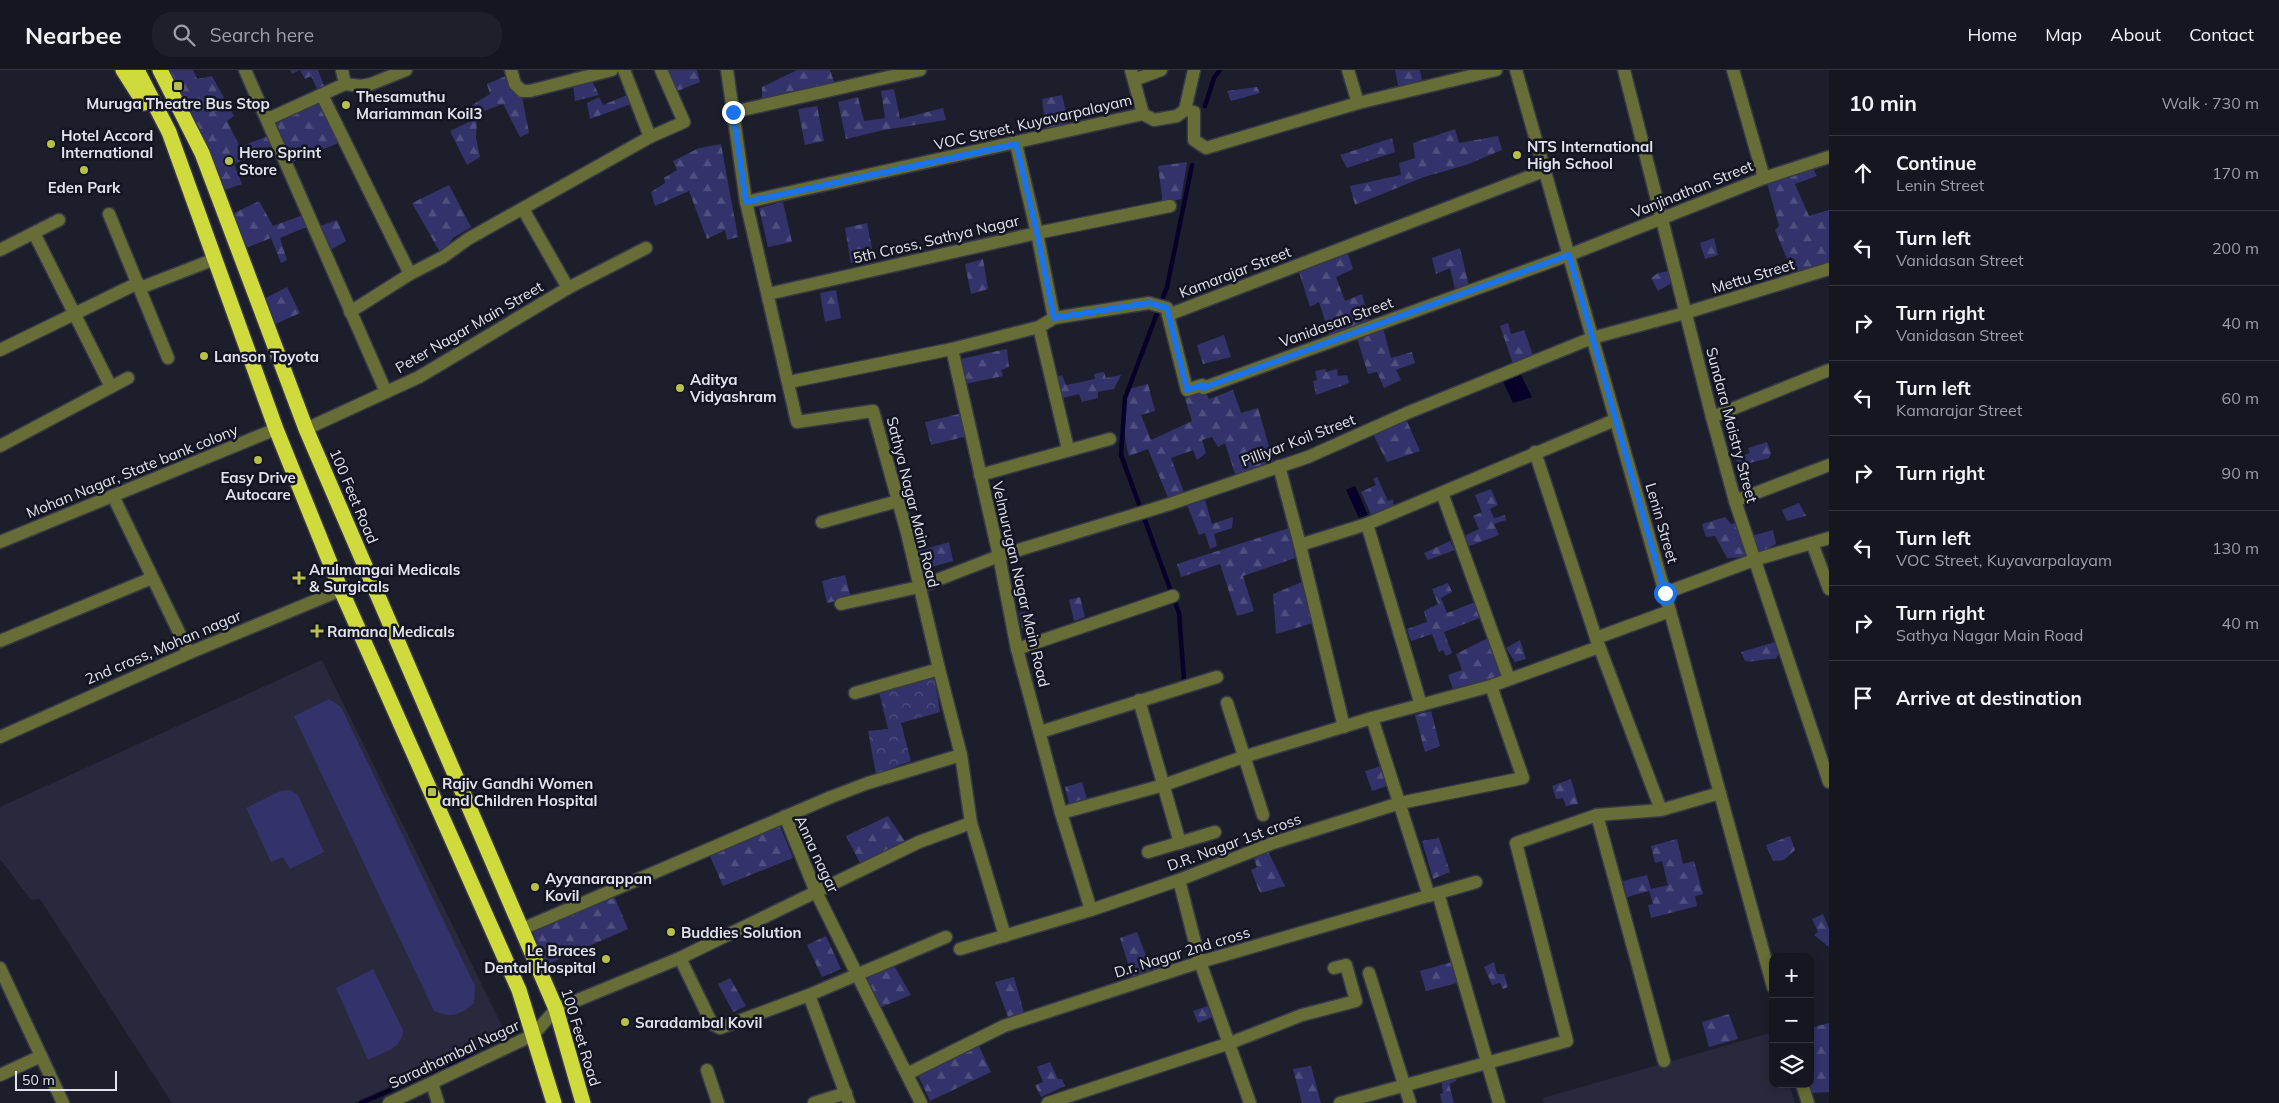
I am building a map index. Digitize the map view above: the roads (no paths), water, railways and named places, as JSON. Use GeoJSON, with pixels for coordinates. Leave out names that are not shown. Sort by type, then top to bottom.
{"type":"FeatureCollection","features":[{"type":"Feature","properties":{"kind":"highway"},"geometry":{"type":"LineString","coordinates":[[123,70],[154,117],[169,132]]}},
{"type":"Feature","properties":{"kind":"highway"},"geometry":{"type":"LineString","coordinates":[[137,70],[169,132],[276,429],[341,590],[519,990],[554,1103]]}},
{"type":"Feature","properties":{"kind":"highway","name":"100 Feet Road"},"geometry":{"type":"LineString","coordinates":[[160,70],[202,153],[306,429],[556,1009],[583,1103]]}},
{"type":"Feature","properties":{"kind":"street"},"geometry":{"type":"LineString","coordinates":[[245,70],[386,392]]}},
{"type":"Feature","properties":{"kind":"street"},"geometry":{"type":"LineString","coordinates":[[342,70],[345,84]]}},
{"type":"Feature","properties":{"kind":"street"},"geometry":{"type":"LineString","coordinates":[[268,119],[345,84],[361,86],[371,84],[406,70]]}},
{"type":"Feature","properties":{"kind":"street"},"geometry":{"type":"LineString","coordinates":[[511,70],[515,84],[522,91],[530,91],[612,70]]}},
{"type":"Feature","properties":{"kind":"street"},"geometry":{"type":"LineString","coordinates":[[624,70],[650,137]]}},
{"type":"Feature","properties":{"kind":"street"},"geometry":{"type":"LineString","coordinates":[[350,312],[410,274],[443,257],[468,239],[650,137],[684,122],[661,70]]}},
{"type":"Feature","properties":{"kind":"street","name":"Sathya Nagar Main Road"},"geometry":{"type":"LineString","coordinates":[[726,70],[746,202],[797,422],[873,411],[898,501],[961,755],[972,823],[1005,936]]}},
{"type":"Feature","properties":{"kind":"street"},"geometry":{"type":"LineString","coordinates":[[733,112],[920,70]]}},
{"type":"Feature","properties":{"kind":"street"},"geometry":{"type":"LineString","coordinates":[[1143,114],[1132,75],[1161,70]]}},
{"type":"Feature","properties":{"kind":"street"},"geometry":{"type":"LineString","coordinates":[[1194,70],[1185,110],[1194,112],[1194,140],[1206,148],[1358,103],[1496,70]]}},
{"type":"Feature","properties":{"kind":"street"},"geometry":{"type":"LineString","coordinates":[[1348,70],[1358,103]]}},
{"type":"Feature","properties":{"kind":"street","name":"Lenin Street"},"geometry":{"type":"LineString","coordinates":[[1516,70],[1665,593],[1769,972]]}},
{"type":"Feature","properties":{"kind":"street","name":"Sundara Maistry Street"},"geometry":{"type":"LineString","coordinates":[[1624,70],[1712,417],[1736,501],[1829,782]]}},
{"type":"Feature","properties":{"kind":"street"},"geometry":{"type":"LineString","coordinates":[[1732,70],[1764,178]]}},
{"type":"Feature","properties":{"kind":"street"},"geometry":{"type":"LineString","coordinates":[[322,95],[410,274]]}},
{"type":"Feature","properties":{"kind":"street","name":"VOC Street, Kuyavarpalayam"},"geometry":{"type":"LineString","coordinates":[[746,202],[1016,144],[1143,114],[1154,120],[1177,116],[1185,110]]}},
{"type":"Feature","properties":{"kind":"street"},"geometry":{"type":"LineString","coordinates":[[1016,144],[1037,233],[1054,318]]}},
{"type":"Feature","properties":{"kind":"street","name":"Vanjinathan Street"},"geometry":{"type":"LineString","coordinates":[[1569,255],[1764,178],[1829,157]]}},
{"type":"Feature","properties":{"kind":"street","name":"Kamarajar Street"},"geometry":{"type":"LineString","coordinates":[[789,382],[952,350],[1039,327],[1054,318],[1149,303],[1168,312],[1544,171]]}},
{"type":"Feature","properties":{"kind":"street","name":"5th Cross, Sathya Nagar"},"geometry":{"type":"LineString","coordinates":[[768,294],[1037,233],[1170,206]]}},
{"type":"Feature","properties":{"kind":"street"},"geometry":{"type":"LineString","coordinates":[[523,209],[568,288]]}},
{"type":"Feature","properties":{"kind":"street"},"geometry":{"type":"LineString","coordinates":[[109,214],[168,358]]}},
{"type":"Feature","properties":{"kind":"street"},"geometry":{"type":"LineString","coordinates":[[0,250],[59,220]]}},
{"type":"Feature","properties":{"kind":"street"},"geometry":{"type":"LineString","coordinates":[[34,233],[111,387]]}},
{"type":"Feature","properties":{"kind":"street","name":"Peter Nagar Main Street"},"geometry":{"type":"LineString","coordinates":[[306,429],[419,377],[568,288],[646,248]]}},
{"type":"Feature","properties":{"kind":"street","name":"Vanidasan Street"},"geometry":{"type":"LineString","coordinates":[[1168,312],[1187,390],[1202,385],[1203,388],[1569,255]]}},
{"type":"Feature","properties":{"kind":"street"},"geometry":{"type":"LineString","coordinates":[[0,350],[75,312],[139,286],[215,259]]}},
{"type":"Feature","properties":{"kind":"street","name":"Mettu Street"},"geometry":{"type":"LineString","coordinates":[[1685,313],[1829,269]]}},
{"type":"Feature","properties":{"kind":"street","name":"Pilliyar Koil Street"},"geometry":{"type":"LineString","coordinates":[[841,604],[919,586],[999,556],[1150,510],[1308,457],[1407,413],[1592,338],[1685,313]]}},
{"type":"Feature","properties":{"kind":"street"},"geometry":{"type":"LineString","coordinates":[[1039,327],[1068,449]]}},
{"type":"Feature","properties":{"kind":"street","name":"Velmurugan Nagar Main Road"},"geometry":{"type":"LineString","coordinates":[[952,350],[999,556],[1017,649],[1061,813],[1091,910]]}},
{"type":"Feature","properties":{"kind":"street"},"geometry":{"type":"LineString","coordinates":[[1712,417],[1829,370]]}},
{"type":"Feature","properties":{"kind":"street"},"geometry":{"type":"LineString","coordinates":[[0,446],[128,378]]}},
{"type":"Feature","properties":{"kind":"street"},"geometry":{"type":"LineString","coordinates":[[1300,545],[1367,524],[1615,420]]}},
{"type":"Feature","properties":{"kind":"street","name":"Mohan Nagar, State bank colony"},"geometry":{"type":"LineString","coordinates":[[0,542],[276,429]]}},
{"type":"Feature","properties":{"kind":"street"},"geometry":{"type":"LineString","coordinates":[[980,475],[1068,449],[1110,439]]}},
{"type":"Feature","properties":{"kind":"street"},"geometry":{"type":"LineString","coordinates":[[1535,452],[1598,642],[1660,810]]}},
{"type":"Feature","properties":{"kind":"street"},"geometry":{"type":"LineString","coordinates":[[1736,501],[1829,465]]}},
{"type":"Feature","properties":{"kind":"street"},"geometry":{"type":"LineString","coordinates":[[1279,466],[1344,727]]}},
{"type":"Feature","properties":{"kind":"street"},"geometry":{"type":"LineString","coordinates":[[1442,493],[1509,680]]}},
{"type":"Feature","properties":{"kind":"street"},"geometry":{"type":"LineString","coordinates":[[113,496],[188,653]]}},
{"type":"Feature","properties":{"kind":"street"},"geometry":{"type":"LineString","coordinates":[[822,522],[898,501]]}},
{"type":"Feature","properties":{"kind":"street"},"geometry":{"type":"LineString","coordinates":[[1367,524],[1421,705]]}},
{"type":"Feature","properties":{"kind":"street"},"geometry":{"type":"LineString","coordinates":[[1665,593],[1754,560],[1829,538]]}},
{"type":"Feature","properties":{"kind":"street"},"geometry":{"type":"LineString","coordinates":[[1812,543],[1829,589]]}},
{"type":"Feature","properties":{"kind":"street"},"geometry":{"type":"LineString","coordinates":[[0,641],[152,578]]}},
{"type":"Feature","properties":{"kind":"street","name":"2nd cross, Mohan nagar"},"geometry":{"type":"LineString","coordinates":[[0,737],[188,653],[341,590]]}},
{"type":"Feature","properties":{"kind":"street"},"geometry":{"type":"LineString","coordinates":[[1017,649],[1173,596]]}},
{"type":"Feature","properties":{"kind":"street"},"geometry":{"type":"LineString","coordinates":[[1061,813],[1164,785],[1243,757],[1372,718],[1509,680],[1670,611]]}},
{"type":"Feature","properties":{"kind":"street"},"geometry":{"type":"LineString","coordinates":[[855,693],[939,669]]}},
{"type":"Feature","properties":{"kind":"street"},"geometry":{"type":"LineString","coordinates":[[1040,732],[1217,677]]}},
{"type":"Feature","properties":{"kind":"street","name":"D.R. Nagar 1st cross"},"geometry":{"type":"LineString","coordinates":[[960,949],[1091,910],[1179,880],[1273,843],[1400,803],[1523,778],[1490,686]]}},
{"type":"Feature","properties":{"kind":"street"},"geometry":{"type":"LineString","coordinates":[[1140,700],[1180,842]]}},
{"type":"Feature","properties":{"kind":"street"},"geometry":{"type":"LineString","coordinates":[[1227,703],[1263,815]]}},
{"type":"Feature","properties":{"kind":"street"},"geometry":{"type":"LineString","coordinates":[[1372,718],[1400,803],[1434,895],[1488,1061],[1499,1103]]}},
{"type":"Feature","properties":{"kind":"street"},"geometry":{"type":"LineString","coordinates":[[785,816],[864,785],[961,755]]}},
{"type":"Feature","properties":{"kind":"street"},"geometry":{"type":"LineString","coordinates":[[1340,1103],[1488,1061],[1567,1041],[1516,843],[1597,815],[1660,810],[1720,793]]}},
{"type":"Feature","properties":{"kind":"street"},"geometry":{"type":"LineString","coordinates":[[1597,815],[1664,1061]]}},
{"type":"Feature","properties":{"kind":"street","name":"Anna nagar"},"geometry":{"type":"LineString","coordinates":[[522,929],[785,816],[816,892],[921,1103]]}},
{"type":"Feature","properties":{"kind":"street"},"geometry":{"type":"LineString","coordinates":[[533,1035],[556,1009],[680,958],[919,842],[972,823]]}},
{"type":"Feature","properties":{"kind":"street"},"geometry":{"type":"LineString","coordinates":[[1148,852],[1215,832]]}},
{"type":"Feature","properties":{"kind":"street"},"geometry":{"type":"LineString","coordinates":[[1179,880],[1200,962],[1250,1103]]}},
{"type":"Feature","properties":{"kind":"street","name":"D.r. Nagar 2nd cross"},"geometry":{"type":"LineString","coordinates":[[907,1074],[1004,1026],[1200,962],[1476,882]]}},
{"type":"Feature","properties":{"kind":"street"},"geometry":{"type":"LineString","coordinates":[[680,958],[712,1024],[720,1028],[809,995],[946,937]]}},
{"type":"Feature","properties":{"kind":"street"},"geometry":{"type":"LineString","coordinates":[[1048,1103],[1230,1043],[1302,1015],[1356,1001],[1346,965],[1334,968]]}},
{"type":"Feature","properties":{"kind":"street"},"geometry":{"type":"LineString","coordinates":[[1369,973],[1410,1103]]}},
{"type":"Feature","properties":{"kind":"street"},"geometry":{"type":"LineString","coordinates":[[1,975],[63,1103]]}},
{"type":"Feature","properties":{"kind":"street"},"geometry":{"type":"LineString","coordinates":[[809,995],[847,1098],[814,1103]]}},
{"type":"Feature","properties":{"kind":"street","name":"Saradhambal Nagar"},"geometry":{"type":"LineString","coordinates":[[389,1103],[533,1035]]}},
{"type":"Feature","properties":{"kind":"street"},"geometry":{"type":"LineString","coordinates":[[0,1075],[41,1056]]}},
{"type":"Feature","properties":{"kind":"street"},"geometry":{"type":"LineString","coordinates":[[707,1070],[718,1103]]}},
{"type":"Feature","properties":{"kind":"street"},"geometry":{"type":"LineString","coordinates":[[432,1083],[438,1103]]}},
{"type":"Feature","properties":{"kind":"street"},"geometry":{"type":"LineString","coordinates":[[1803,1088],[1808,1103]]}},
{"type":"Feature","properties":{"kind":"waterway"},"geometry":{"type":"LineString","coordinates":[[1205,106],[1214,78],[1220,70]]}},
{"type":"Feature","properties":{"kind":"waterway"},"geometry":{"type":"LineString","coordinates":[[1184,680],[1179,613],[1121,455],[1125,398],[1167,287],[1192,165]]}},
{"type":"Feature","properties":{"kind":"waterway"},"geometry":{"type":"LineString","coordinates":[[361,1103],[474,1053]]}},
{"type":"Feature","properties":{"kind":"place","name":"Muruga Theatre Bus Stop"},"geometry":{"type":"Point","coordinates":[178,86]}},
{"type":"Feature","properties":{"kind":"place","name":"Thesamuthu Mariamman Koil3"},"geometry":{"type":"Point","coordinates":[346,105]}},
{"type":"Feature","properties":{"kind":"place","name":"Hotel Accord International"},"geometry":{"type":"Point","coordinates":[51,144]}},
{"type":"Feature","properties":{"kind":"place","name":"NTS International High School"},"geometry":{"type":"Point","coordinates":[1517,155]}},
{"type":"Feature","properties":{"kind":"place","name":"Hero Sprint Store"},"geometry":{"type":"Point","coordinates":[229,161]}},
{"type":"Feature","properties":{"kind":"place","name":"Eden Park"},"geometry":{"type":"Point","coordinates":[84,170]}},
{"type":"Feature","properties":{"kind":"place","name":"Lanson Toyota"},"geometry":{"type":"Point","coordinates":[204,356]}},
{"type":"Feature","properties":{"kind":"place","name":"Aditya Vidyashram"},"geometry":{"type":"Point","coordinates":[680,388]}},
{"type":"Feature","properties":{"kind":"place","name":"Easy Drive Autocare"},"geometry":{"type":"Point","coordinates":[258,460]}},
{"type":"Feature","properties":{"kind":"place","name":"Arulmangai Medicals & Surgicals"},"geometry":{"type":"Point","coordinates":[299,578]}},
{"type":"Feature","properties":{"kind":"place","name":"Ramana Medicals"},"geometry":{"type":"Point","coordinates":[317,631]}},
{"type":"Feature","properties":{"kind":"place","name":"Rajiv Gandhi Women and Children Hospital"},"geometry":{"type":"Point","coordinates":[432,792]}},
{"type":"Feature","properties":{"kind":"place","name":"Ayyanarappan Kovil"},"geometry":{"type":"Point","coordinates":[535,887]}},
{"type":"Feature","properties":{"kind":"place","name":"Buddies Solution"},"geometry":{"type":"Point","coordinates":[671,932]}},
{"type":"Feature","properties":{"kind":"place","name":"Le Braces Dental Hospital"},"geometry":{"type":"Point","coordinates":[606,959]}},
{"type":"Feature","properties":{"kind":"place","name":"Saradambal Kovil"},"geometry":{"type":"Point","coordinates":[625,1022]}}]}
